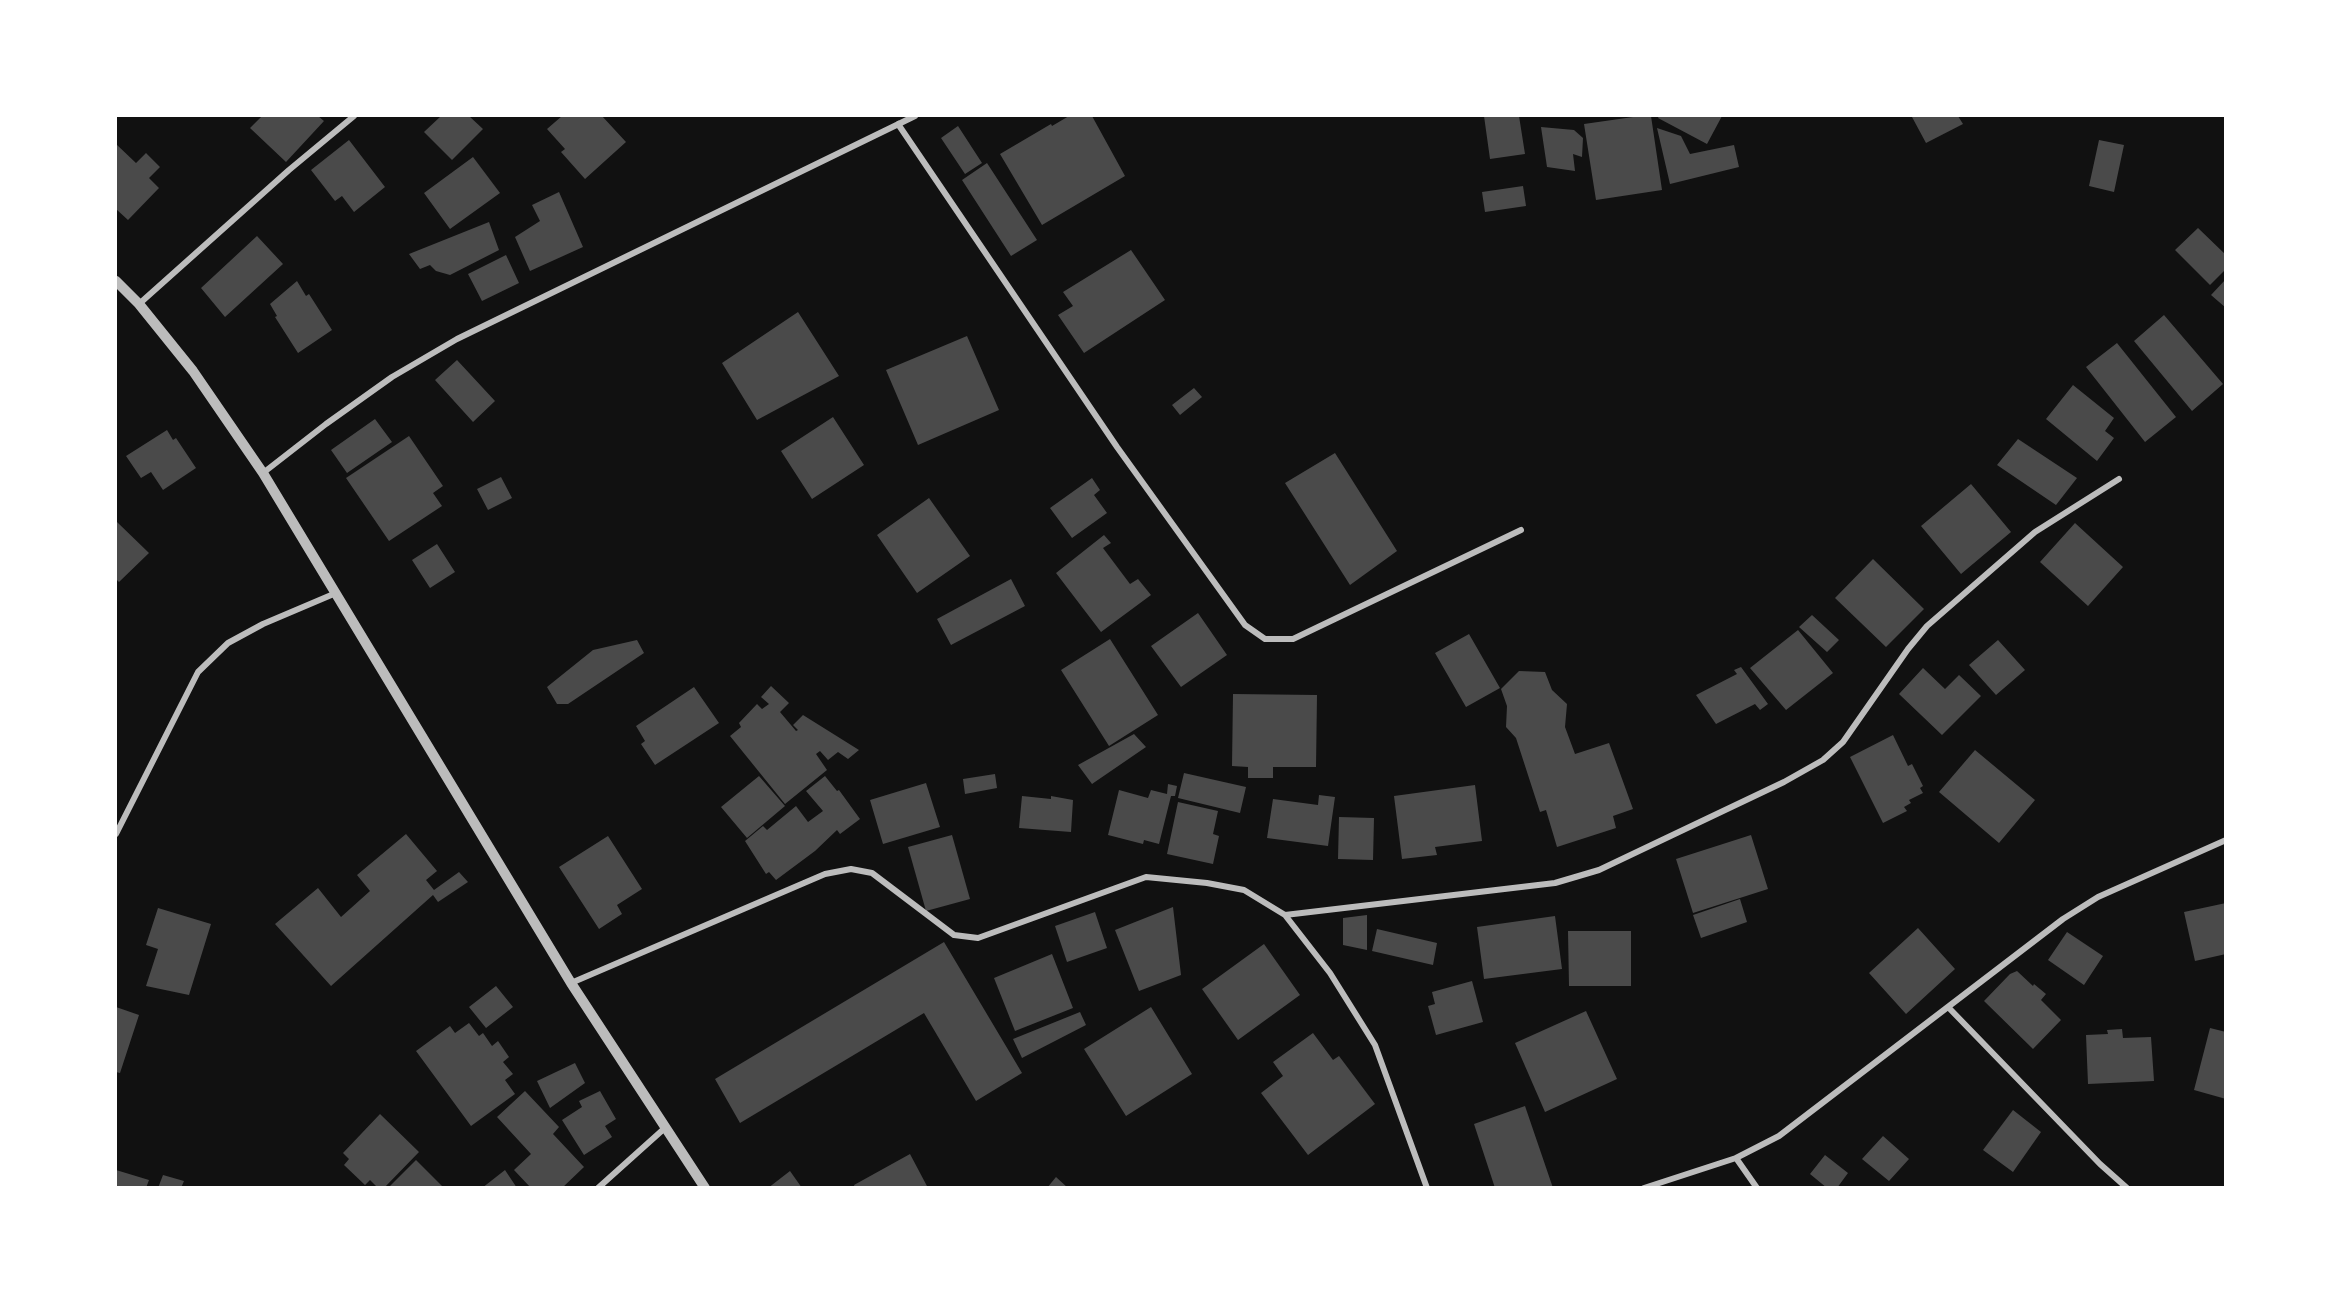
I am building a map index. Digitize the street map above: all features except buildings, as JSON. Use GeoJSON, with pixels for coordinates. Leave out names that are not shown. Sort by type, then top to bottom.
{"type":"FeatureCollection","features":[{"type":"Feature","properties":{"kind":"street"},"geometry":{"type":"LineString","coordinates":[[139,304],[288,170],[354,116]]}},
{"type":"Feature","properties":{"kind":"street"},"geometry":{"type":"LineString","coordinates":[[263,473],[392,377],[457,339],[915,116]]}},
{"type":"Feature","properties":{"kind":"street"},"geometry":{"type":"LineString","coordinates":[[898,124],[1117,447],[1245,625],[1265,639],[1293,639],[1521,530]]}},
{"type":"Feature","properties":{"kind":"street"},"geometry":{"type":"LineString","coordinates":[[116,281],[139,304],[194,371],[263,473],[571,983],[705,1188]]}},
{"type":"Feature","properties":{"kind":"street"},"geometry":{"type":"LineString","coordinates":[[1284,915],[1555,883],[1599,870],[1784,782],[1823,760],[1843,742],[1908,649],[1927,626],[2035,532],[2119,479]]}},
{"type":"Feature","properties":{"kind":"street"},"geometry":{"type":"LineString","coordinates":[[116,834],[198,672],[228,643],[263,624],[336,593]]}},
{"type":"Feature","properties":{"kind":"street"},"geometry":{"type":"LineString","coordinates":[[1644,1188],[1736,1158],[1779,1136],[2063,919],[2098,897],[2226,840]]}},
{"type":"Feature","properties":{"kind":"street"},"geometry":{"type":"LineString","coordinates":[[571,983],[825,874],[851,869],[872,873],[954,935],[978,938],[1146,877],[1208,883],[1244,890],[1284,915],[1330,973],[1375,1045],[1427,1188]]}},
{"type":"Feature","properties":{"kind":"street"},"geometry":{"type":"LineString","coordinates":[[1948,1008],[2100,1164],[2127,1188]]}},
{"type":"Feature","properties":{"kind":"street"},"geometry":{"type":"LineString","coordinates":[[598,1188],[666,1127]]}},
{"type":"Feature","properties":{"kind":"street"},"geometry":{"type":"LineString","coordinates":[[1736,1158],[1757,1188]]}}]}
